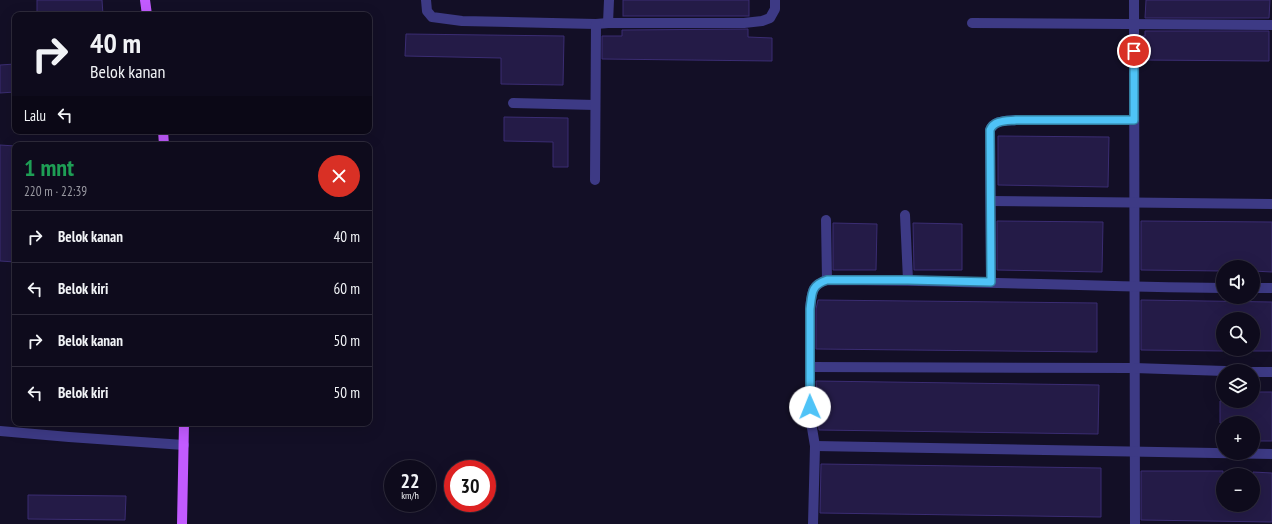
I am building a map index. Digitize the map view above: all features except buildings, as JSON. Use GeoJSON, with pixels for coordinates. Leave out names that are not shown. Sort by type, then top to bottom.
{"type":"FeatureCollection","features":[{"type":"Feature","properties":{"kind":"main road"},"geometry":{"type":"LineString","coordinates":[[144,0],[146,12]]}},
{"type":"Feature","properties":{"kind":"main road"},"geometry":{"type":"LineString","coordinates":[[182,524],[184,426]]}},
{"type":"Feature","properties":{"kind":"street"},"geometry":{"type":"LineString","coordinates":[[426,0],[427,11],[432,17],[462,22],[596,24],[744,24],[770,18],[775,9],[775,0]]}},
{"type":"Feature","properties":{"kind":"street"},"geometry":{"type":"LineString","coordinates":[[608,23],[609,0]]}},
{"type":"Feature","properties":{"kind":"street"},"geometry":{"type":"LineString","coordinates":[[1134,0],[1135,524]]}},
{"type":"Feature","properties":{"kind":"street"},"geometry":{"type":"LineString","coordinates":[[595,180],[596,24]]}},
{"type":"Feature","properties":{"kind":"street"},"geometry":{"type":"LineString","coordinates":[[972,24],[1272,24]]}},
{"type":"Feature","properties":{"kind":"street"},"geometry":{"type":"LineString","coordinates":[[513,103],[595,105]]}},
{"type":"Feature","properties":{"kind":"street"},"geometry":{"type":"LineString","coordinates":[[991,282],[990,130],[992,126],[997,122],[1016,120],[1134,120]]}},
{"type":"Feature","properties":{"kind":"street"},"geometry":{"type":"LineString","coordinates":[[991,201],[1272,204]]}},
{"type":"Feature","properties":{"kind":"street"},"geometry":{"type":"LineString","coordinates":[[904,215],[908,280]]}},
{"type":"Feature","properties":{"kind":"street"},"geometry":{"type":"LineString","coordinates":[[826,220],[827,280]]}},
{"type":"Feature","properties":{"kind":"street"},"geometry":{"type":"LineString","coordinates":[[813,524],[815,446],[810,396],[810,309],[814,287],[820,282],[827,280],[908,280],[1216,288]]}},
{"type":"Feature","properties":{"kind":"street"},"geometry":{"type":"LineString","coordinates":[[1260,288],[1272,288]]}},
{"type":"Feature","properties":{"kind":"street"},"geometry":{"type":"LineString","coordinates":[[811,368],[1134,368],[1216,371]]}},
{"type":"Feature","properties":{"kind":"street"},"geometry":{"type":"LineString","coordinates":[[1260,372],[1272,372]]}},
{"type":"Feature","properties":{"kind":"street"},"geometry":{"type":"LineString","coordinates":[[0,431],[70,438],[184,445]]}},
{"type":"Feature","properties":{"kind":"street"},"geometry":{"type":"LineString","coordinates":[[815,446],[1272,454]]}},
{"type":"Feature","properties":{"kind":"route"},"geometry":{"type":"LineString","coordinates":[[810,407],[810,309],[814,287],[820,282],[827,280],[991,282],[990,130],[992,126],[997,122],[1016,120],[1134,120],[1134,51]]}}]}
